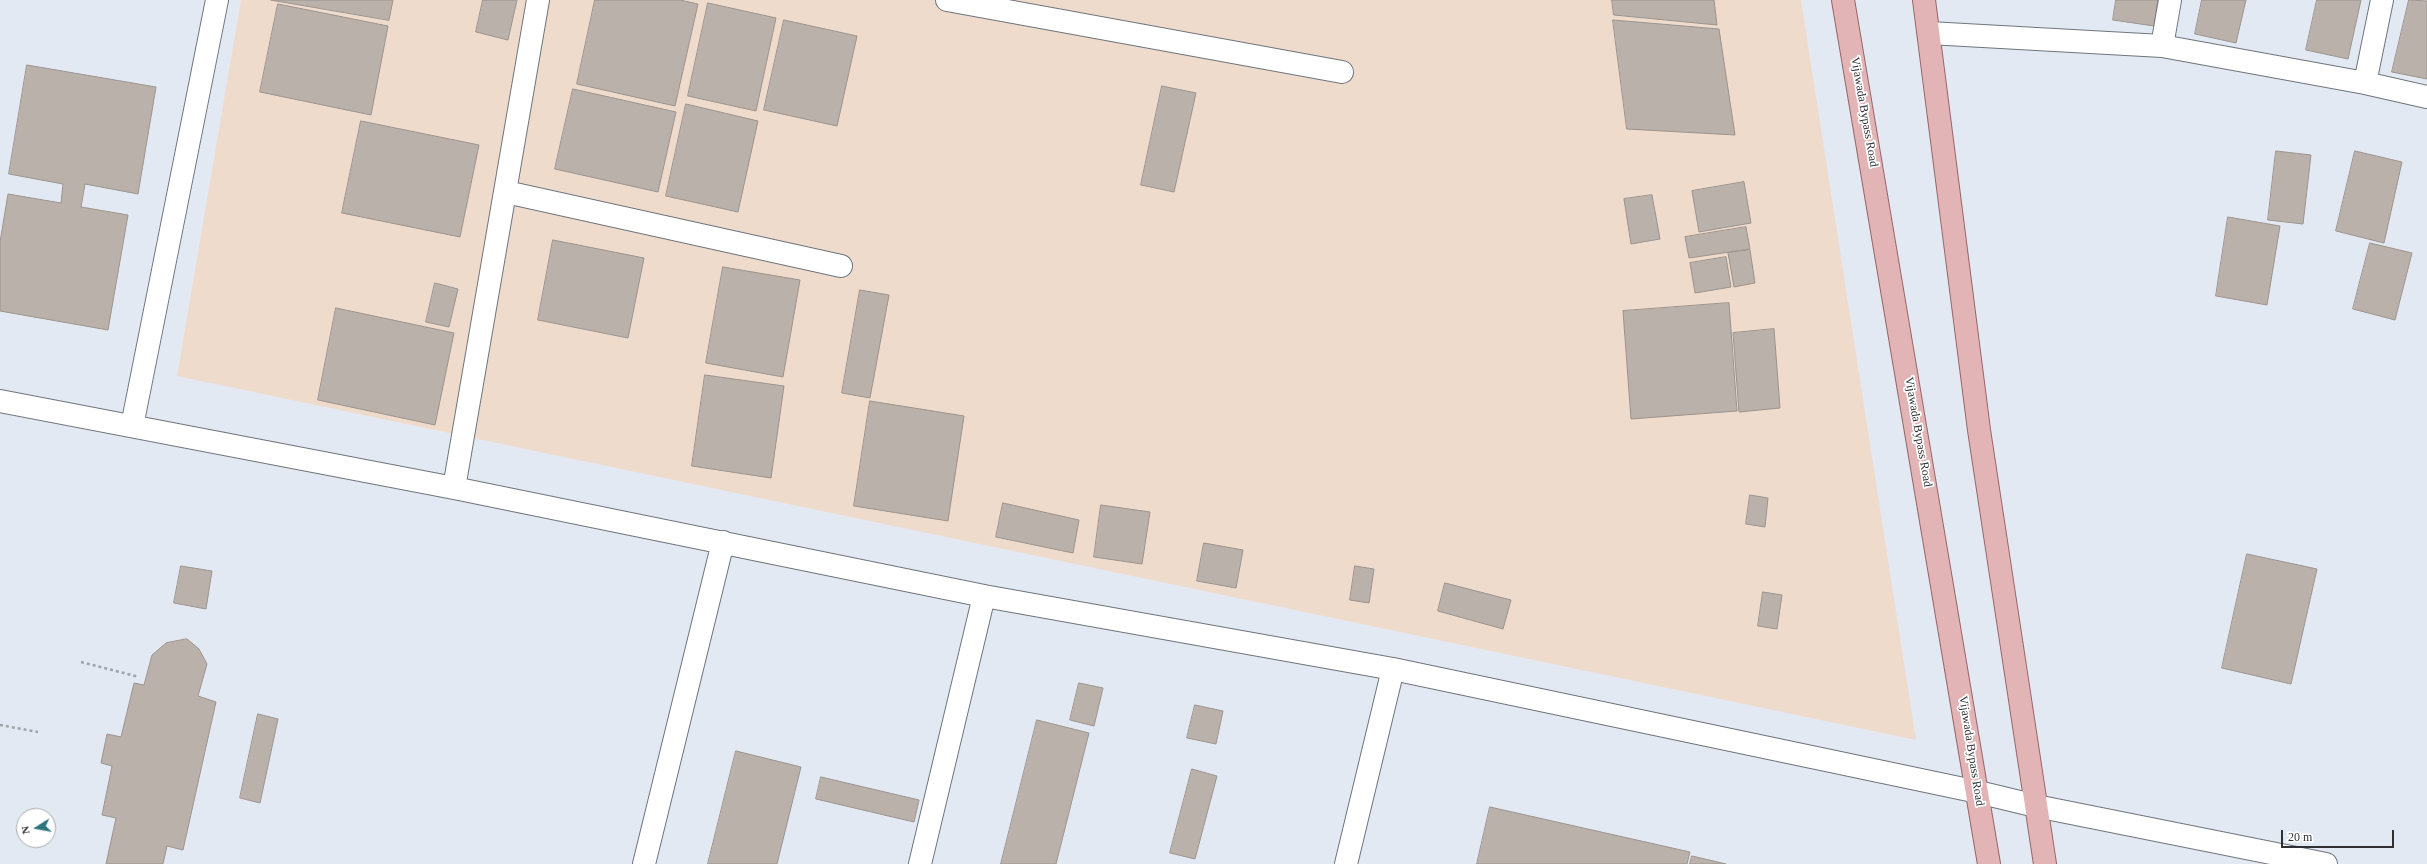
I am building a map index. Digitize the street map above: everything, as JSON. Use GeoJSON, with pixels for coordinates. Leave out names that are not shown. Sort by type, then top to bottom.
{"type":"FeatureCollection","features":[{"type":"Feature","properties":{"kind":"main road","name":"Vijawada Bypass Road"},"geometry":{"type":"LineString","coordinates":[[1843,0],[1989,864]]}},
{"type":"Feature","properties":{"kind":"main road"},"geometry":{"type":"LineString","coordinates":[[1924,0],[1979,430],[2045,864]]}},
{"type":"Feature","properties":{"kind":"street"},"geometry":{"type":"LineString","coordinates":[[132,426],[217,0]]}},
{"type":"Feature","properties":{"kind":"street"},"geometry":{"type":"LineString","coordinates":[[454,488],[538,0]]}},
{"type":"Feature","properties":{"kind":"street"},"geometry":{"type":"LineString","coordinates":[[946,0],[1342,72]]}},
{"type":"Feature","properties":{"kind":"street"},"geometry":{"type":"LineString","coordinates":[[2162,46],[2170,0]]}},
{"type":"Feature","properties":{"kind":"street"},"geometry":{"type":"LineString","coordinates":[[2365,83],[2382,0]]}},
{"type":"Feature","properties":{"kind":"street"},"geometry":{"type":"LineString","coordinates":[[1929,33],[2162,46],[2365,83],[2427,97]]}},
{"type":"Feature","properties":{"kind":"street"},"geometry":{"type":"LineString","coordinates":[[506,192],[841,266]]}},
{"type":"Feature","properties":{"kind":"street"},"geometry":{"type":"LineString","coordinates":[[0,401],[454,488],[984,596],[1393,669],[1978,792],[2036,806],[2326,864]]}},
{"type":"Feature","properties":{"kind":"street"},"geometry":{"type":"LineString","coordinates":[[644,864],[723,542]]}},
{"type":"Feature","properties":{"kind":"street"},"geometry":{"type":"LineString","coordinates":[[920,864],[984,596]]}},
{"type":"Feature","properties":{"kind":"street"},"geometry":{"type":"LineString","coordinates":[[1346,864],[1393,669]]}},
{"type":"Feature","properties":{"kind":"path"},"geometry":{"type":"LineString","coordinates":[[81,662],[140,677]]}},
{"type":"Feature","properties":{"kind":"path"},"geometry":{"type":"LineString","coordinates":[[0,724],[38,732]]}},
{"type":"Feature","properties":{"kind":"shaded area"},"geometry":{"type":"Polygon","coordinates":[[[241,0],[1801,0],[1916,740],[177,376],[241,0]]]}},
{"type":"Feature","properties":{"kind":"building"},"geometry":{"type":"Polygon","coordinates":[[[271,0],[393,0],[389,20],[271,0]]]}},
{"type":"Feature","properties":{"kind":"building"},"geometry":{"type":"Polygon","coordinates":[[[483,0],[517,0],[508,40],[476,32],[483,0]]]}},
{"type":"Feature","properties":{"kind":"building"},"geometry":{"type":"Polygon","coordinates":[[[595,0],[680,0],[698,4],[675,106],[577,84],[595,0]]]}},
{"type":"Feature","properties":{"kind":"building"},"geometry":{"type":"Polygon","coordinates":[[[1612,0],[1714,0],[1717,25],[1614,15],[1612,0]]]}},
{"type":"Feature","properties":{"kind":"building"},"geometry":{"type":"Polygon","coordinates":[[[2116,0],[2158,0],[2154,26],[2113,20],[2116,0]]]}},
{"type":"Feature","properties":{"kind":"building"},"geometry":{"type":"Polygon","coordinates":[[[2202,0],[2246,0],[2236,43],[2195,34],[2202,0]]]}},
{"type":"Feature","properties":{"kind":"building"},"geometry":{"type":"Polygon","coordinates":[[[2317,0],[2361,0],[2348,59],[2306,50],[2317,0]]]}},
{"type":"Feature","properties":{"kind":"building"},"geometry":{"type":"Polygon","coordinates":[[[2409,0],[2427,1],[2427,79],[2392,72],[2409,0]]]}},
{"type":"Feature","properties":{"kind":"building"},"geometry":{"type":"Polygon","coordinates":[[[708,3],[776,18],[756,111],[688,96],[708,3]]]}},
{"type":"Feature","properties":{"kind":"building"},"geometry":{"type":"Polygon","coordinates":[[[278,4],[388,26],[371,115],[260,92],[278,4]]]}},
{"type":"Feature","properties":{"kind":"building"},"geometry":{"type":"Polygon","coordinates":[[[784,20],[857,36],[837,126],[764,110],[784,20]]]}},
{"type":"Feature","properties":{"kind":"building"},"geometry":{"type":"Polygon","coordinates":[[[1613,20],[1719,29],[1735,135],[1627,129],[1613,20]]]}},
{"type":"Feature","properties":{"kind":"building"},"geometry":{"type":"Polygon","coordinates":[[[27,65],[156,87],[138,194],[85,184],[81,207],[128,215],[108,330],[0,311],[0,242],[8,194],[61,203],[63,184],[9,174],[27,65]]]}},
{"type":"Feature","properties":{"kind":"building"},"geometry":{"type":"Polygon","coordinates":[[[1162,86],[1196,93],[1174,192],[1141,185],[1162,86]]]}},
{"type":"Feature","properties":{"kind":"building"},"geometry":{"type":"Polygon","coordinates":[[[573,89],[676,112],[658,192],[555,169],[573,89]]]}},
{"type":"Feature","properties":{"kind":"building"},"geometry":{"type":"Polygon","coordinates":[[[686,104],[758,121],[738,212],[666,196],[686,104]]]}},
{"type":"Feature","properties":{"kind":"building"},"geometry":{"type":"Polygon","coordinates":[[[361,121],[479,145],[460,237],[342,213],[361,121]]]}},
{"type":"Feature","properties":{"kind":"building"},"geometry":{"type":"Polygon","coordinates":[[[2276,151],[2311,155],[2303,224],[2268,220],[2276,151]]]}},
{"type":"Feature","properties":{"kind":"building"},"geometry":{"type":"Polygon","coordinates":[[[2355,151],[2402,162],[2384,243],[2336,231],[2355,151]]]}},
{"type":"Feature","properties":{"kind":"building"},"geometry":{"type":"Polygon","coordinates":[[[1744,182],[1751,223],[1699,232],[1692,191],[1744,182]]]}},
{"type":"Feature","properties":{"kind":"building"},"geometry":{"type":"Polygon","coordinates":[[[1652,195],[1660,239],[1631,244],[1624,199],[1652,195]]]}},
{"type":"Feature","properties":{"kind":"building"},"geometry":{"type":"Polygon","coordinates":[[[2228,217],[2280,226],[2267,305],[2216,296],[2228,217]]]}},
{"type":"Feature","properties":{"kind":"building"},"geometry":{"type":"Polygon","coordinates":[[[1746,227],[1750,249],[1689,258],[1685,237],[1746,227]]]}},
{"type":"Feature","properties":{"kind":"building"},"geometry":{"type":"Polygon","coordinates":[[[553,240],[644,258],[628,338],[538,320],[553,240]]]}},
{"type":"Feature","properties":{"kind":"building"},"geometry":{"type":"Polygon","coordinates":[[[2370,243],[2412,253],[2395,320],[2353,309],[2370,243]]]}},
{"type":"Feature","properties":{"kind":"building"},"geometry":{"type":"Polygon","coordinates":[[[1750,250],[1755,283],[1734,287],[1728,253],[1750,250]]]}},
{"type":"Feature","properties":{"kind":"building"},"geometry":{"type":"Polygon","coordinates":[[[1726,257],[1731,287],[1695,293],[1690,263],[1726,257]]]}},
{"type":"Feature","properties":{"kind":"building"},"geometry":{"type":"Polygon","coordinates":[[[723,267],[800,280],[783,377],[706,363],[723,267]]]}},
{"type":"Feature","properties":{"kind":"building"},"geometry":{"type":"Polygon","coordinates":[[[435,283],[458,289],[449,327],[426,322],[435,283]]]}},
{"type":"Feature","properties":{"kind":"building"},"geometry":{"type":"Polygon","coordinates":[[[860,290],[889,295],[870,398],[842,393],[860,290]]]}},
{"type":"Feature","properties":{"kind":"building"},"geometry":{"type":"Polygon","coordinates":[[[1729,303],[1737,411],[1631,419],[1623,311],[1729,303]]]}},
{"type":"Feature","properties":{"kind":"building"},"geometry":{"type":"Polygon","coordinates":[[[336,308],[454,333],[435,425],[318,400],[336,308]]]}},
{"type":"Feature","properties":{"kind":"building"},"geometry":{"type":"Polygon","coordinates":[[[1774,329],[1780,408],[1739,412],[1733,333],[1774,329]]]}},
{"type":"Feature","properties":{"kind":"building"},"geometry":{"type":"Polygon","coordinates":[[[705,375],[784,386],[771,478],[692,466],[705,375]]]}},
{"type":"Feature","properties":{"kind":"building"},"geometry":{"type":"Polygon","coordinates":[[[870,401],[964,416],[948,521],[854,506],[870,401]]]}},
{"type":"Feature","properties":{"kind":"building"},"geometry":{"type":"Polygon","coordinates":[[[1750,495],[1768,498],[1765,527],[1746,524],[1750,495]]]}},
{"type":"Feature","properties":{"kind":"building"},"geometry":{"type":"Polygon","coordinates":[[[1003,503],[1079,520],[1073,553],[996,537],[1003,503]]]}},
{"type":"Feature","properties":{"kind":"building"},"geometry":{"type":"Polygon","coordinates":[[[1101,505],[1150,512],[1142,564],[1094,557],[1101,505]]]}},
{"type":"Feature","properties":{"kind":"building"},"geometry":{"type":"Polygon","coordinates":[[[1204,543],[1243,550],[1236,588],[1197,581],[1204,543]]]}},
{"type":"Feature","properties":{"kind":"building"},"geometry":{"type":"Polygon","coordinates":[[[2247,554],[2317,569],[2291,684],[2222,668],[2247,554]]]}},
{"type":"Feature","properties":{"kind":"building"},"geometry":{"type":"Polygon","coordinates":[[[181,566],[212,571],[206,609],[174,603],[181,566]]]}},
{"type":"Feature","properties":{"kind":"building"},"geometry":{"type":"Polygon","coordinates":[[[1355,566],[1374,569],[1369,603],[1350,600],[1355,566]]]}},
{"type":"Feature","properties":{"kind":"building"},"geometry":{"type":"Polygon","coordinates":[[[1445,583],[1511,600],[1503,629],[1438,611],[1445,583]]]}},
{"type":"Feature","properties":{"kind":"building"},"geometry":{"type":"Polygon","coordinates":[[[1763,592],[1782,595],[1777,629],[1758,626],[1763,592]]]}},
{"type":"Feature","properties":{"kind":"building"},"geometry":{"type":"Polygon","coordinates":[[[187,639],[199,649],[207,664],[198,696],[216,702],[183,850],[167,846],[163,864],[106,864],[116,818],[102,815],[112,766],[101,763],[107,734],[121,737],[134,683],[144,685],[152,655],[166,643],[187,639]]]}},
{"type":"Feature","properties":{"kind":"building"},"geometry":{"type":"Polygon","coordinates":[[[1079,683],[1103,688],[1094,726],[1070,720],[1079,683]]]}},
{"type":"Feature","properties":{"kind":"building"},"geometry":{"type":"Polygon","coordinates":[[[1195,705],[1223,711],[1216,744],[1187,738],[1195,705]]]}},
{"type":"Feature","properties":{"kind":"building"},"geometry":{"type":"Polygon","coordinates":[[[258,714],[278,719],[260,803],[240,798],[258,714]]]}},
{"type":"Feature","properties":{"kind":"building"},"geometry":{"type":"Polygon","coordinates":[[[1037,720],[1089,733],[1056,864],[1001,864],[1037,720]]]}},
{"type":"Feature","properties":{"kind":"building"},"geometry":{"type":"Polygon","coordinates":[[[736,751],[801,767],[777,864],[708,864],[736,751]]]}},
{"type":"Feature","properties":{"kind":"building"},"geometry":{"type":"Polygon","coordinates":[[[1192,769],[1217,776],[1195,859],[1170,853],[1192,769]]]}},
{"type":"Feature","properties":{"kind":"building"},"geometry":{"type":"Polygon","coordinates":[[[821,777],[919,800],[914,822],[816,799],[821,777]]]}},
{"type":"Feature","properties":{"kind":"building"},"geometry":{"type":"Polygon","coordinates":[[[1490,807],[1690,852],[1687,864],[1477,864],[1490,807]]]}},
{"type":"Feature","properties":{"kind":"building"},"geometry":{"type":"Polygon","coordinates":[[[1692,856],[1726,864],[1690,864],[1692,856]]]}}]}
